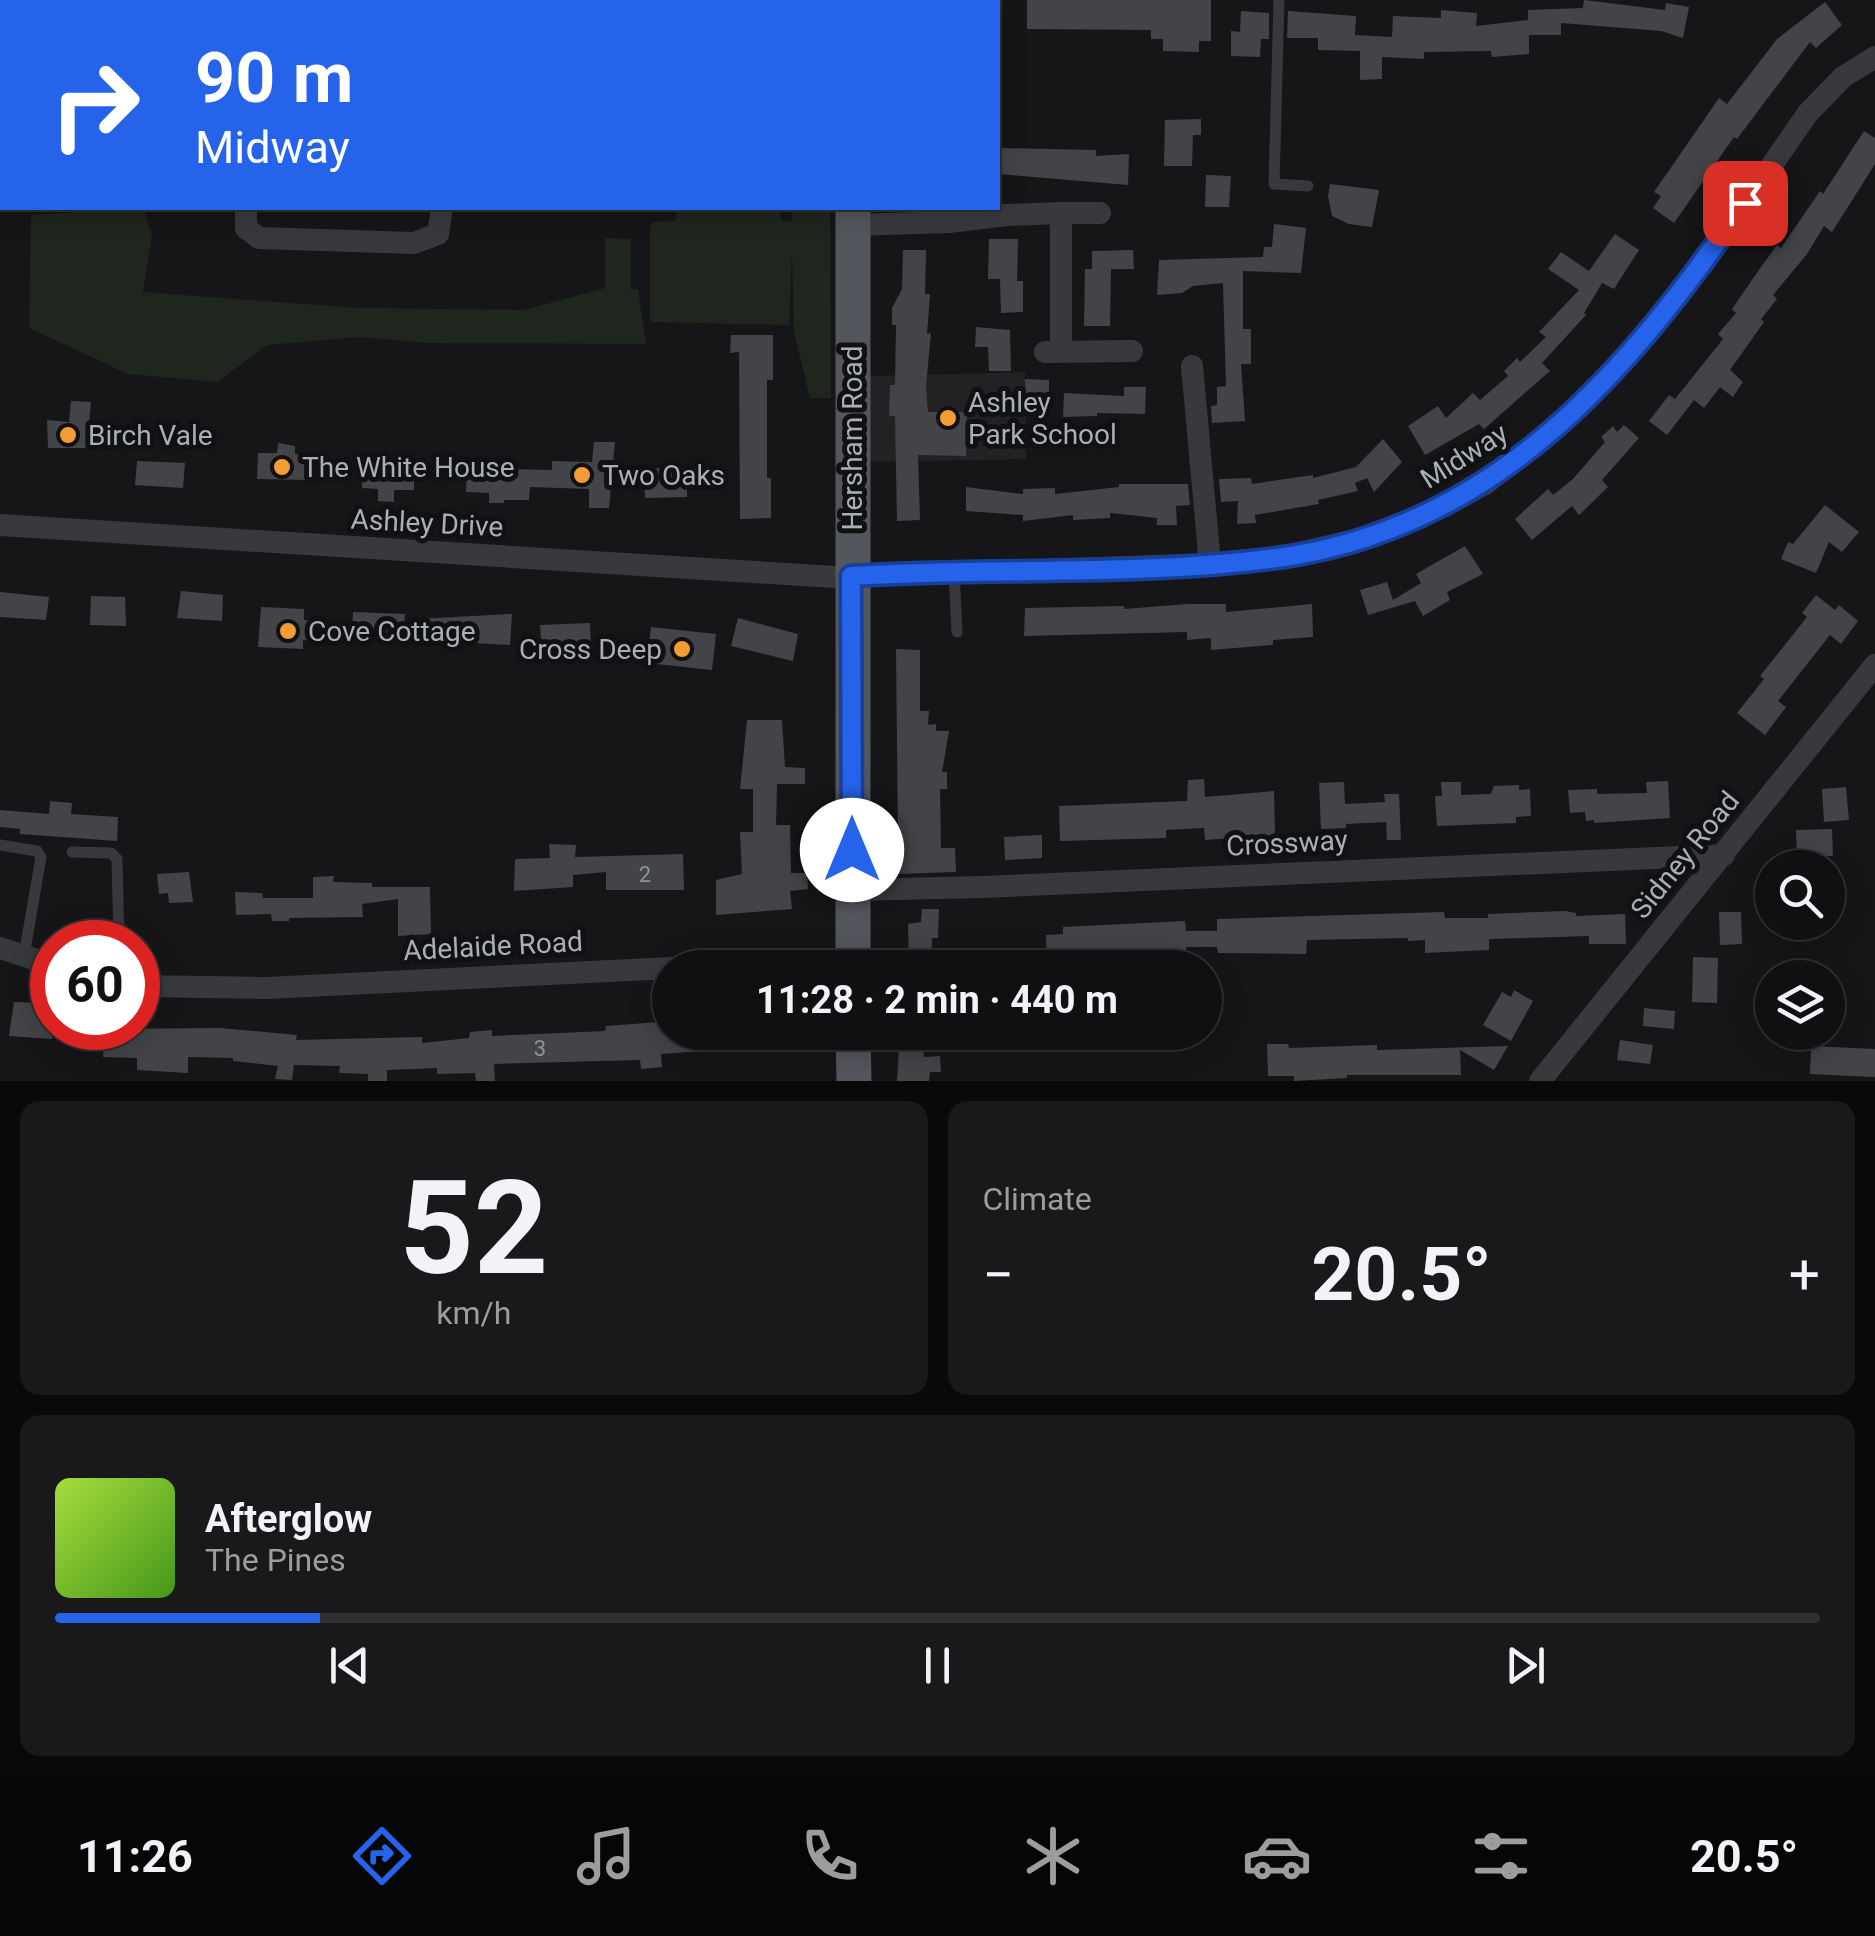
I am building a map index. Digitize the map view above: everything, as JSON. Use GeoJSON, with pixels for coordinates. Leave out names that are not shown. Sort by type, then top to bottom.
{"type":"FeatureCollection","features":[{"type":"Feature","properties":{"kind":"main road","name":"Hersham Road"},"geometry":{"type":"LineString","coordinates":[[853,216],[853,950]]}},
{"type":"Feature","properties":{"kind":"main road"},"geometry":{"type":"LineString","coordinates":[[853,1050],[854,1081]]}},
{"type":"Feature","properties":{"kind":"street","name":"Midway"},"geometry":{"type":"LineString","coordinates":[[851,576],[1210,564],[1286,556],[1359,539],[1416,519],[1485,484],[1548,436],[1623,360],[1704,263],[1808,113],[1843,76],[1875,57]]}},
{"type":"Feature","properties":{"kind":"street"},"geometry":{"type":"LineString","coordinates":[[246,210],[246,228],[259,238],[414,244],[438,234],[442,210]]}},
{"type":"Feature","properties":{"kind":"street"},"geometry":{"type":"LineString","coordinates":[[1061,213],[1054,352],[1132,352]]}},
{"type":"Feature","properties":{"kind":"street"},"geometry":{"type":"LineString","coordinates":[[853,216],[949,222],[1007,215],[1100,214]]}},
{"type":"Feature","properties":{"kind":"street"},"geometry":{"type":"LineString","coordinates":[[1192,366],[1210,564]]}},
{"type":"Feature","properties":{"kind":"street","name":"Ashley Drive"},"geometry":{"type":"LineString","coordinates":[[0,525],[851,576]]}},
{"type":"Feature","properties":{"kind":"street","name":"Sidney Road"},"geometry":{"type":"LineString","coordinates":[[1540,1081],[1875,664]]}},
{"type":"Feature","properties":{"kind":"street","name":"Crossway"},"geometry":{"type":"LineString","coordinates":[[852,890],[1724,855]]}},
{"type":"Feature","properties":{"kind":"street"},"geometry":{"type":"LineString","coordinates":[[0,948],[30,958]]}},
{"type":"Feature","properties":{"kind":"street","name":"Adelaide Road"},"geometry":{"type":"LineString","coordinates":[[160,986],[267,988],[652,972]]}},
{"type":"Feature","properties":{"kind":"lane"},"geometry":{"type":"LineString","coordinates":[[1279,0],[1274,184],[1308,186]]}},
{"type":"Feature","properties":{"kind":"lane"},"geometry":{"type":"LineString","coordinates":[[954,572],[956,632]]}},
{"type":"Feature","properties":{"kind":"lane"},"geometry":{"type":"LineString","coordinates":[[0,845],[38,851],[41,858],[24,956]]}},
{"type":"Feature","properties":{"kind":"lane"},"geometry":{"type":"LineString","coordinates":[[72,852],[111,854],[117,858],[118,920]]}},
{"type":"Feature","properties":{"kind":"shaded area"},"geometry":{"type":"Polygon","coordinates":[[[144,210],[152,234],[143,292],[358,308],[524,310],[605,288],[605,238],[631,239],[631,289],[638,289],[646,344],[428,343],[360,337],[267,345],[217,382],[128,374],[29,328],[31,215],[144,210]]]}},
{"type":"Feature","properties":{"kind":"shaded area"},"geometry":{"type":"Polygon","coordinates":[[[677,210],[780,210],[781,221],[792,221],[792,210],[830,210],[831,398],[810,398],[794,333],[792,252],[789,325],[650,322],[650,226],[654,222],[676,221],[677,210]]]}},
{"type":"Feature","properties":{"kind":"shaded area","name":"Ashley Park School"},"geometry":{"type":"Polygon","coordinates":[[[1025,372],[1026,459],[869,462],[870,376],[1025,372]]]}},
{"type":"Feature","properties":{"kind":"building"},"geometry":{"type":"Polygon","coordinates":[[[1027,0],[1211,0],[1211,41],[1199,41],[1199,52],[1163,51],[1163,39],[1151,39],[1151,30],[1027,29],[1027,0]]]}},
{"type":"Feature","properties":{"kind":"building"},"geometry":{"type":"Polygon","coordinates":[[[1584,0],[1665,10],[1666,3],[1689,7],[1683,38],[1661,31],[1561,23],[1561,35],[1529,35],[1529,54],[1492,57],[1491,51],[1424,52],[1424,59],[1382,57],[1382,79],[1360,80],[1360,51],[1318,50],[1318,38],[1287,38],[1288,11],[1356,16],[1355,35],[1392,37],[1393,16],[1441,18],[1441,10],[1477,13],[1476,26],[1528,20],[1528,10],[1583,8],[1584,0]]]}},
{"type":"Feature","properties":{"kind":"building"},"geometry":{"type":"Polygon","coordinates":[[[1825,2],[1842,25],[1816,48],[1810,42],[1737,139],[1734,137],[1674,223],[1653,208],[1661,196],[1654,192],[1719,98],[1727,104],[1777,39],[1825,2]]]}},
{"type":"Feature","properties":{"kind":"building"},"geometry":{"type":"Polygon","coordinates":[[[1241,11],[1269,13],[1269,39],[1261,39],[1260,57],[1231,56],[1231,31],[1240,32],[1241,11]]]}},
{"type":"Feature","properties":{"kind":"building"},"geometry":{"type":"Polygon","coordinates":[[[1201,119],[1201,135],[1193,135],[1192,166],[1164,166],[1165,120],[1201,119]]]}},
{"type":"Feature","properties":{"kind":"building"},"geometry":{"type":"Polygon","coordinates":[[[1864,131],[1875,138],[1875,164],[1832,232],[1824,226],[1773,295],[1777,299],[1761,319],[1764,322],[1730,370],[1743,382],[1733,397],[1720,387],[1704,408],[1694,400],[1667,435],[1649,421],[1669,395],[1675,399],[1723,339],[1718,334],[1736,313],[1732,309],[1777,245],[1781,248],[1820,191],[1823,194],[1864,131]]]}},
{"type":"Feature","properties":{"kind":"building"},"geometry":{"type":"Polygon","coordinates":[[[1000,148],[1096,150],[1096,156],[1129,154],[1128,185],[1000,174],[1000,148]]]}},
{"type":"Feature","properties":{"kind":"building"},"geometry":{"type":"Polygon","coordinates":[[[1206,175],[1231,176],[1229,207],[1205,207],[1206,175]]]}},
{"type":"Feature","properties":{"kind":"building"},"geometry":{"type":"Polygon","coordinates":[[[1330,184],[1379,190],[1372,227],[1349,224],[1332,216],[1330,184]]]}},
{"type":"Feature","properties":{"kind":"building"},"geometry":{"type":"Polygon","coordinates":[[[1274,224],[1306,228],[1301,273],[1243,271],[1243,329],[1251,329],[1251,364],[1241,364],[1245,421],[1212,423],[1211,406],[1217,405],[1217,387],[1226,386],[1223,283],[1157,295],[1159,260],[1263,257],[1264,247],[1272,247],[1274,224]]]}},
{"type":"Feature","properties":{"kind":"building"},"geometry":{"type":"Polygon","coordinates":[[[1615,234],[1639,250],[1614,289],[1602,283],[1586,315],[1542,363],[1550,371],[1484,429],[1479,424],[1425,455],[1408,426],[1438,406],[1446,418],[1473,393],[1480,400],[1508,376],[1504,371],[1517,358],[1520,362],[1546,337],[1539,332],[1579,290],[1548,269],[1561,252],[1589,271],[1615,234]]]}},
{"type":"Feature","properties":{"kind":"building"},"geometry":{"type":"Polygon","coordinates":[[[989,239],[1018,239],[1017,281],[1023,281],[1023,312],[1001,313],[1000,279],[988,279],[989,239]]]}},
{"type":"Feature","properties":{"kind":"building"},"geometry":{"type":"Polygon","coordinates":[[[903,250],[926,250],[925,294],[930,294],[927,334],[931,333],[928,412],[967,412],[966,456],[918,455],[920,520],[897,521],[895,416],[889,416],[890,385],[895,385],[896,325],[892,325],[892,308],[902,289],[903,250]]]}},
{"type":"Feature","properties":{"kind":"building"},"geometry":{"type":"Polygon","coordinates":[[[1133,250],[1134,269],[1111,269],[1110,326],[1084,326],[1085,269],[1092,269],[1092,251],[1133,250]]]}},
{"type":"Feature","properties":{"kind":"building"},"geometry":{"type":"Polygon","coordinates":[[[976,327],[1010,330],[1011,371],[989,371],[988,347],[975,347],[976,327]]]}},
{"type":"Feature","properties":{"kind":"building"},"geometry":{"type":"Polygon","coordinates":[[[731,335],[773,335],[773,380],[767,380],[771,518],[740,519],[739,352],[730,353],[731,335]]]}},
{"type":"Feature","properties":{"kind":"building"},"geometry":{"type":"Polygon","coordinates":[[[1025,379],[1049,380],[1049,406],[1026,408],[1025,379]]]}},
{"type":"Feature","properties":{"kind":"building"},"geometry":{"type":"Polygon","coordinates":[[[1124,387],[1146,387],[1145,414],[1063,417],[1064,393],[1124,396],[1124,387]]]}},
{"type":"Feature","properties":{"kind":"building","name":"Birch Vale"},"geometry":{"type":"Polygon","coordinates":[[[71,401],[91,402],[87,448],[48,448],[47,420],[69,422],[71,401]]]}},
{"type":"Feature","properties":{"kind":"building"},"geometry":{"type":"Polygon","coordinates":[[[1624,425],[1639,438],[1602,480],[1608,487],[1579,515],[1572,506],[1532,540],[1515,519],[1548,489],[1553,495],[1573,479],[1605,442],[1601,437],[1613,426],[1617,432],[1624,425]]]}},
{"type":"Feature","properties":{"kind":"building"},"geometry":{"type":"Polygon","coordinates":[[[1383,439],[1402,462],[1374,492],[1367,478],[1355,483],[1358,491],[1318,500],[1319,504],[1255,515],[1256,523],[1237,524],[1238,501],[1221,502],[1219,479],[1251,478],[1252,484],[1313,478],[1356,467],[1383,439]]]}},
{"type":"Feature","properties":{"kind":"building"},"geometry":{"type":"Polygon","coordinates":[[[594,442],[615,442],[609,508],[589,508],[589,489],[530,487],[529,500],[504,503],[489,503],[489,493],[466,492],[467,468],[552,470],[552,461],[592,462],[594,442]]]}},
{"type":"Feature","properties":{"kind":"building","name":"The White House"},"geometry":{"type":"Polygon","coordinates":[[[278,443],[295,446],[295,454],[308,455],[307,480],[257,479],[258,453],[277,453],[278,443]]]}},
{"type":"Feature","properties":{"kind":"building"},"geometry":{"type":"Polygon","coordinates":[[[137,461],[185,463],[183,488],[135,485],[137,461]]]}},
{"type":"Feature","properties":{"kind":"building"},"geometry":{"type":"Polygon","coordinates":[[[364,463],[414,464],[414,490],[394,490],[394,502],[378,501],[378,489],[362,488],[364,463]]]}},
{"type":"Feature","properties":{"kind":"building"},"geometry":{"type":"Polygon","coordinates":[[[644,468],[687,469],[687,497],[645,498],[644,468]]]}},
{"type":"Feature","properties":{"kind":"building"},"geometry":{"type":"Polygon","coordinates":[[[1119,484],[1188,484],[1190,505],[1176,506],[1177,525],[1157,525],[1157,518],[1110,513],[1110,518],[1073,520],[1073,515],[1023,521],[1023,515],[966,511],[966,487],[1023,494],[1023,489],[1055,488],[1055,494],[1119,484]]]}},
{"type":"Feature","properties":{"kind":"building"},"geometry":{"type":"Polygon","coordinates":[[[1825,505],[1859,532],[1842,552],[1829,542],[1816,573],[1781,559],[1788,542],[1793,544],[1825,505]]]}},
{"type":"Feature","properties":{"kind":"building"},"geometry":{"type":"Polygon","coordinates":[[[1465,546],[1483,574],[1447,592],[1450,600],[1423,616],[1415,601],[1368,615],[1360,590],[1387,582],[1393,600],[1421,583],[1416,574],[1465,546]]]}},
{"type":"Feature","properties":{"kind":"building"},"geometry":{"type":"Polygon","coordinates":[[[181,591],[223,595],[222,621],[177,618],[181,591]]]}},
{"type":"Feature","properties":{"kind":"building"},"geometry":{"type":"Polygon","coordinates":[[[0,592],[49,597],[46,620],[0,617],[0,592]]]}},
{"type":"Feature","properties":{"kind":"building"},"geometry":{"type":"Polygon","coordinates":[[[1816,595],[1835,610],[1839,605],[1858,621],[1841,644],[1830,635],[1778,701],[1786,707],[1765,735],[1737,713],[1764,679],[1760,676],[1807,617],[1802,613],[1816,595]]]}},
{"type":"Feature","properties":{"kind":"building"},"geometry":{"type":"Polygon","coordinates":[[[91,596],[125,597],[126,626],[90,625],[91,596]]]}},
{"type":"Feature","properties":{"kind":"building"},"geometry":{"type":"Polygon","coordinates":[[[1226,604],[1226,612],[1312,604],[1313,637],[1211,650],[1211,638],[1187,640],[1187,632],[1024,636],[1025,608],[1124,609],[1226,604]]]}},
{"type":"Feature","properties":{"kind":"building","name":"Cove Cottage"},"geometry":{"type":"Polygon","coordinates":[[[261,607],[304,609],[304,620],[318,621],[316,641],[303,640],[303,649],[258,647],[261,607]]]}},
{"type":"Feature","properties":{"kind":"building"},"geometry":{"type":"Polygon","coordinates":[[[353,612],[405,614],[404,634],[352,632],[353,612]]]}},
{"type":"Feature","properties":{"kind":"building"},"geometry":{"type":"Polygon","coordinates":[[[512,614],[510,645],[472,643],[472,632],[418,631],[418,619],[512,614]]]}},
{"type":"Feature","properties":{"kind":"building"},"geometry":{"type":"Polygon","coordinates":[[[738,618],[798,634],[793,661],[731,646],[738,618]]]}},
{"type":"Feature","properties":{"kind":"building"},"geometry":{"type":"Polygon","coordinates":[[[590,623],[591,648],[542,650],[540,625],[590,623]]]}},
{"type":"Feature","properties":{"kind":"building","name":"Cross Deep"},"geometry":{"type":"Polygon","coordinates":[[[651,627],[716,634],[712,670],[647,663],[651,627]]]}},
{"type":"Feature","properties":{"kind":"building"},"geometry":{"type":"Polygon","coordinates":[[[896,649],[920,650],[920,711],[929,711],[928,725],[936,724],[936,731],[949,731],[942,772],[947,772],[947,789],[940,789],[941,848],[955,848],[956,872],[898,874],[899,853],[891,854],[890,838],[898,838],[896,649]]]}},
{"type":"Feature","properties":{"kind":"building"},"geometry":{"type":"Polygon","coordinates":[[[747,720],[782,720],[785,767],[805,768],[805,784],[777,784],[776,825],[790,825],[791,873],[807,873],[808,889],[790,891],[792,909],[716,915],[716,880],[742,874],[740,832],[753,832],[753,789],[740,789],[747,720]]]}},
{"type":"Feature","properties":{"kind":"building"},"geometry":{"type":"Polygon","coordinates":[[[1204,779],[1205,797],[1274,791],[1275,835],[1205,840],[1204,828],[1166,830],[1166,838],[1060,841],[1059,806],[1187,801],[1188,780],[1204,779]]]}},
{"type":"Feature","properties":{"kind":"building"},"geometry":{"type":"Polygon","coordinates":[[[1668,781],[1670,818],[1594,823],[1586,821],[1585,812],[1570,813],[1568,790],[1647,793],[1646,782],[1668,781]]]}},
{"type":"Feature","properties":{"kind":"building"},"geometry":{"type":"Polygon","coordinates":[[[1344,782],[1345,804],[1385,802],[1384,794],[1399,794],[1401,840],[1387,840],[1386,822],[1321,829],[1319,783],[1344,782]]]}},
{"type":"Feature","properties":{"kind":"building"},"geometry":{"type":"Polygon","coordinates":[[[1441,782],[1461,782],[1461,795],[1491,794],[1494,786],[1519,785],[1519,790],[1530,789],[1531,816],[1516,817],[1516,823],[1437,826],[1435,796],[1442,796],[1441,782]]]}},
{"type":"Feature","properties":{"kind":"building"},"geometry":{"type":"Polygon","coordinates":[[[1846,787],[1849,820],[1824,822],[1822,789],[1846,787]]]}},
{"type":"Feature","properties":{"kind":"building"},"geometry":{"type":"Polygon","coordinates":[[[50,801],[72,803],[71,814],[118,817],[117,841],[20,834],[20,829],[0,827],[0,810],[49,814],[50,801]]]}},
{"type":"Feature","properties":{"kind":"building"},"geometry":{"type":"Polygon","coordinates":[[[1832,829],[1833,850],[1797,850],[1796,830],[1832,829]]]}},
{"type":"Feature","properties":{"kind":"building"},"geometry":{"type":"Polygon","coordinates":[[[1042,835],[1042,858],[1005,860],[1004,837],[1042,835]]]}},
{"type":"Feature","properties":{"kind":"building"},"geometry":{"type":"Polygon","coordinates":[[[549,844],[576,845],[575,857],[683,854],[684,890],[606,890],[606,872],[573,875],[573,887],[514,891],[515,859],[550,858],[549,844]]]}},
{"type":"Feature","properties":{"kind":"building"},"geometry":{"type":"Polygon","coordinates":[[[189,872],[193,902],[169,903],[168,893],[159,894],[157,874],[189,872]]]}},
{"type":"Feature","properties":{"kind":"building"},"geometry":{"type":"Polygon","coordinates":[[[334,876],[333,882],[372,883],[372,887],[430,887],[431,934],[398,936],[398,899],[362,904],[363,917],[272,921],[271,914],[236,915],[235,892],[262,893],[263,898],[313,898],[313,877],[334,876]]]}},
{"type":"Feature","properties":{"kind":"building"},"geometry":{"type":"Polygon","coordinates":[[[922,909],[939,909],[938,938],[932,938],[932,950],[909,950],[908,924],[921,922],[922,909]]]}},
{"type":"Feature","properties":{"kind":"building"},"geometry":{"type":"Polygon","coordinates":[[[1444,912],[1445,918],[1488,918],[1488,914],[1625,914],[1626,944],[1589,944],[1589,936],[1489,939],[1489,950],[1425,953],[1425,940],[1408,938],[1307,940],[1306,954],[1222,953],[1217,947],[1047,950],[1046,935],[1063,934],[1063,927],[1185,921],[1186,931],[1217,931],[1217,919],[1444,912]]]}},
{"type":"Feature","properties":{"kind":"building"},"geometry":{"type":"Polygon","coordinates":[[[1719,912],[1741,912],[1742,944],[1720,945],[1719,912]]]}},
{"type":"Feature","properties":{"kind":"building"},"geometry":{"type":"Polygon","coordinates":[[[1693,957],[1718,958],[1717,1003],[1692,1002],[1693,957]]]}},
{"type":"Feature","properties":{"kind":"building"},"geometry":{"type":"Polygon","coordinates":[[[1514,990],[1533,1001],[1511,1041],[1483,1025],[1502,992],[1511,997],[1514,990]]]}},
{"type":"Feature","properties":{"kind":"building"},"geometry":{"type":"Polygon","coordinates":[[[14,1002],[30,1003],[30,1037],[9,1036],[14,1002]]]}},
{"type":"Feature","properties":{"kind":"building"},"geometry":{"type":"Polygon","coordinates":[[[1644,1008],[1675,1011],[1674,1029],[1643,1026],[1644,1008]]]}},
{"type":"Feature","properties":{"kind":"building"},"geometry":{"type":"Polygon","coordinates":[[[652,1023],[652,1050],[718,1050],[661,1054],[662,1067],[641,1069],[640,1060],[494,1064],[495,1081],[476,1081],[475,1073],[437,1074],[437,1068],[387,1070],[387,1081],[368,1081],[368,1074],[339,1073],[340,1066],[294,1065],[292,1080],[275,1079],[278,1066],[233,1058],[188,1057],[188,1073],[137,1070],[137,1058],[103,1057],[104,1050],[160,1050],[160,1029],[220,1028],[297,1035],[296,1040],[422,1037],[422,1043],[469,1038],[470,1032],[492,1030],[492,1036],[605,1031],[606,1026],[652,1023]]]}},
{"type":"Feature","properties":{"kind":"building"},"geometry":{"type":"Polygon","coordinates":[[[1620,1040],[1653,1045],[1650,1064],[1617,1060],[1620,1040]]]}},
{"type":"Feature","properties":{"kind":"building"},"geometry":{"type":"Polygon","coordinates":[[[1267,1044],[1288,1044],[1289,1048],[1377,1045],[1377,1050],[1508,1046],[1494,1070],[1460,1050],[1461,1075],[1347,1075],[1294,1081],[1294,1076],[1268,1076],[1267,1044]]]}},
{"type":"Feature","properties":{"kind":"building"},"geometry":{"type":"Polygon","coordinates":[[[1875,1049],[1875,1077],[1810,1074],[1811,1050],[1875,1049]]]}},
{"type":"Feature","properties":{"kind":"building"},"geometry":{"type":"Polygon","coordinates":[[[899,1050],[923,1050],[924,1057],[940,1056],[941,1072],[930,1072],[929,1081],[897,1081],[899,1050]]]}},
{"type":"Feature","properties":{"kind":"place","name":"Ashley Park School"},"geometry":{"type":"Point","coordinates":[948,418]}},
{"type":"Feature","properties":{"kind":"place","name":"Birch Vale"},"geometry":{"type":"Point","coordinates":[68,435]}},
{"type":"Feature","properties":{"kind":"place","name":"The White House"},"geometry":{"type":"Point","coordinates":[282,467]}},
{"type":"Feature","properties":{"kind":"place","name":"Two Oaks"},"geometry":{"type":"Point","coordinates":[582,475]}},
{"type":"Feature","properties":{"kind":"place","name":"Cove Cottage"},"geometry":{"type":"Point","coordinates":[288,631]}},
{"type":"Feature","properties":{"kind":"place","name":"Cross Deep"},"geometry":{"type":"Point","coordinates":[682,649]}},
{"type":"Feature","properties":{"kind":"route"},"geometry":{"type":"LineString","coordinates":[[852,850],[851,576],[1210,564],[1286,556],[1359,539],[1416,519],[1485,484],[1548,436],[1623,360],[1704,263],[1745,203]]}}]}
